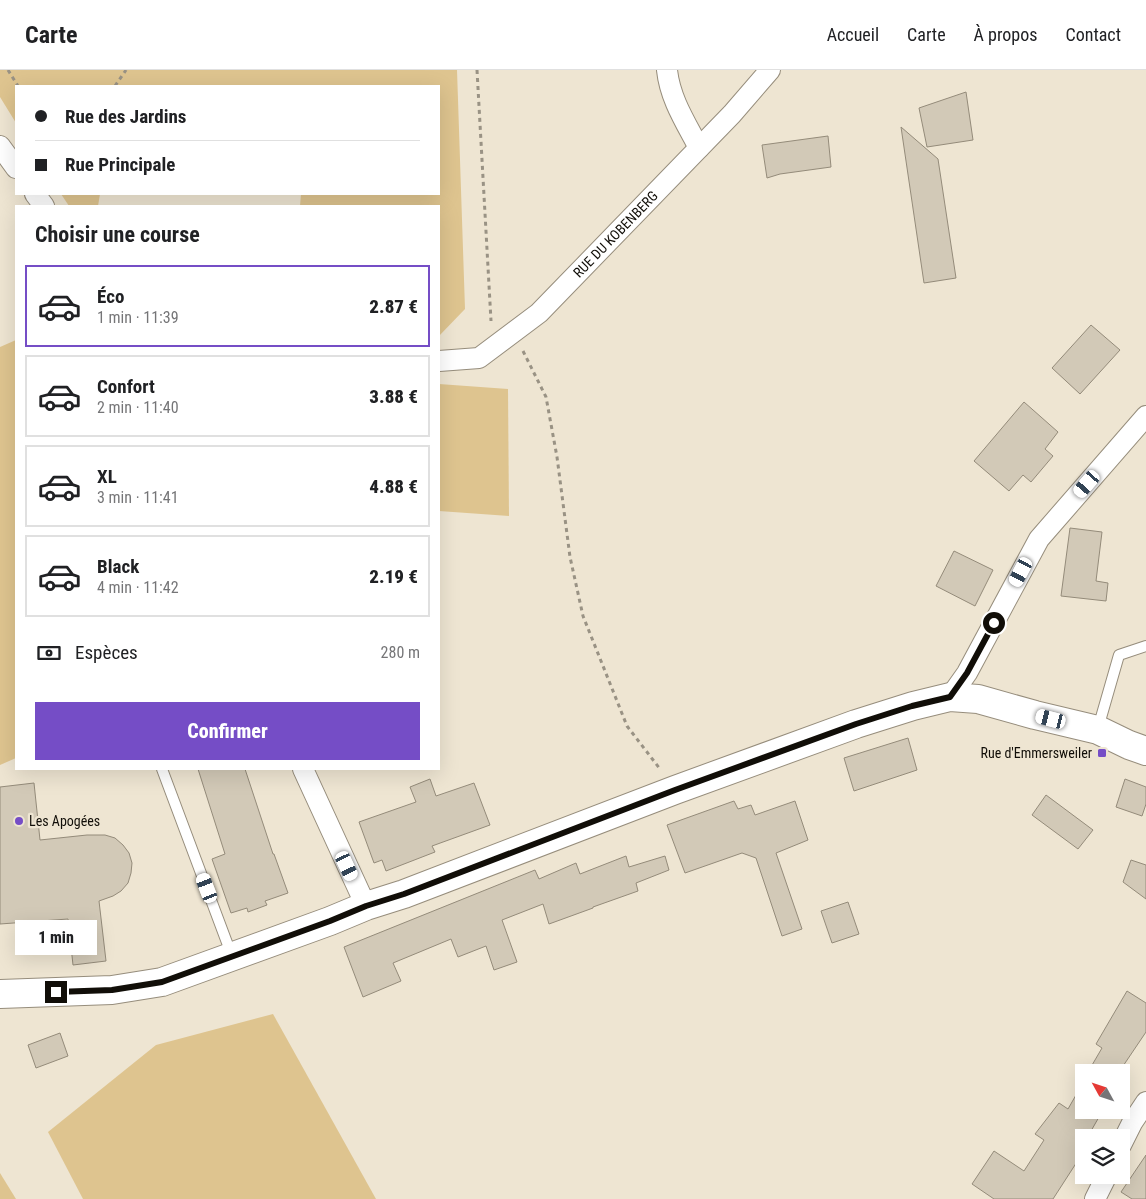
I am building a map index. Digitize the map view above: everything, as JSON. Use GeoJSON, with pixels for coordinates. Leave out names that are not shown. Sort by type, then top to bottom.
{"type":"FeatureCollection","features":[{"type":"Feature","properties":{"kind":"main road"},"geometry":{"type":"LineString","coordinates":[[0,994],[112,990],[162,982],[856,724],[912,706],[950,697],[978,699],[1098,730],[1146,751]]}},
{"type":"Feature","properties":{"kind":"street"},"geometry":{"type":"LineString","coordinates":[[667,70],[668,80],[678,110],[700,148]]}},
{"type":"Feature","properties":{"kind":"street","name":"RUE DU KOBENBERG"},"geometry":{"type":"LineString","coordinates":[[440,361],[479,358],[492,341],[514,332],[539,314],[700,148],[770,70]]}},
{"type":"Feature","properties":{"kind":"street"},"geometry":{"type":"LineString","coordinates":[[0,146],[15,167]]}},
{"type":"Feature","properties":{"kind":"street"},"geometry":{"type":"LineString","coordinates":[[950,697],[967,673],[1039,538],[1146,416]]}},
{"type":"Feature","properties":{"kind":"street"},"geometry":{"type":"LineString","coordinates":[[304,770],[366,906]]}},
{"type":"Feature","properties":{"kind":"street"},"geometry":{"type":"LineString","coordinates":[[1129,1129],[1146,1102]]}},
{"type":"Feature","properties":{"kind":"street"},"geometry":{"type":"LineString","coordinates":[[1095,1199],[1102,1184]]}},
{"type":"Feature","properties":{"kind":"lane"},"geometry":{"type":"LineString","coordinates":[[1098,730],[1119,655],[1146,646]]}},
{"type":"Feature","properties":{"kind":"lane"},"geometry":{"type":"LineString","coordinates":[[162,770],[233,957]]}},
{"type":"Feature","properties":{"kind":"path"},"geometry":{"type":"LineString","coordinates":[[8,70],[17,85]]}},
{"type":"Feature","properties":{"kind":"path"},"geometry":{"type":"LineString","coordinates":[[117,85],[126,70]]}},
{"type":"Feature","properties":{"kind":"path"},"geometry":{"type":"LineString","coordinates":[[477,70],[492,341]]}},
{"type":"Feature","properties":{"kind":"path"},"geometry":{"type":"LineString","coordinates":[[514,332],[546,396],[557,457],[570,557],[583,616],[627,726],[675,790]]}},
{"type":"Feature","properties":{"kind":"shaded area"},"geometry":{"type":"Polygon","coordinates":[[[0,70],[457,70],[465,309],[440,335],[440,205],[300,205],[301,195],[440,195],[440,85],[15,85],[15,121],[0,97],[0,70]]]}},
{"type":"Feature","properties":{"kind":"shaded area"},"geometry":{"type":"Polygon","coordinates":[[[62,195],[100,195],[98,205],[68,205],[62,195]]]}},
{"type":"Feature","properties":{"kind":"shaded area"},"geometry":{"type":"Polygon","coordinates":[[[15,340],[15,758],[0,765],[0,347],[15,340]]]}},
{"type":"Feature","properties":{"kind":"shaded area"},"geometry":{"type":"Polygon","coordinates":[[[440,384],[508,389],[509,516],[440,511],[440,384]]]}},
{"type":"Feature","properties":{"kind":"shaded area"},"geometry":{"type":"Polygon","coordinates":[[[273,1014],[376,1199],[83,1199],[48,1132],[156,1045],[273,1014]]]}},
{"type":"Feature","properties":{"kind":"shaded area"},"geometry":{"type":"Polygon","coordinates":[[[0,1173],[16,1199],[0,1199],[0,1173]]]}},
{"type":"Feature","properties":{"kind":"building"},"geometry":{"type":"Polygon","coordinates":[[[966,92],[973,140],[927,147],[919,108],[966,92]]]}},
{"type":"Feature","properties":{"kind":"building"},"geometry":{"type":"Polygon","coordinates":[[[901,127],[938,159],[956,278],[924,283],[901,127]]]}},
{"type":"Feature","properties":{"kind":"building"},"geometry":{"type":"Polygon","coordinates":[[[828,136],[831,167],[780,174],[767,178],[762,145],[828,136]]]}},
{"type":"Feature","properties":{"kind":"building"},"geometry":{"type":"Polygon","coordinates":[[[1091,325],[1120,350],[1080,394],[1052,368],[1091,325]]]}},
{"type":"Feature","properties":{"kind":"building"},"geometry":{"type":"Polygon","coordinates":[[[1024,402],[1058,432],[1045,449],[1053,456],[1031,482],[1023,475],[1009,491],[974,461],[1024,402]]]}},
{"type":"Feature","properties":{"kind":"building"},"geometry":{"type":"Polygon","coordinates":[[[1070,528],[1102,532],[1096,581],[1108,583],[1106,601],[1061,596],[1070,528]]]}},
{"type":"Feature","properties":{"kind":"building"},"geometry":{"type":"Polygon","coordinates":[[[954,551],[993,570],[975,606],[936,586],[954,551]]]}},
{"type":"Feature","properties":{"kind":"building"},"geometry":{"type":"Polygon","coordinates":[[[908,738],[917,770],[854,791],[844,758],[908,738]]]}},
{"type":"Feature","properties":{"kind":"building"},"geometry":{"type":"Polygon","coordinates":[[[198,770],[245,770],[288,893],[265,901],[267,905],[248,912],[247,908],[231,913],[212,859],[225,854],[198,770]]]}},
{"type":"Feature","properties":{"kind":"building"},"geometry":{"type":"Polygon","coordinates":[[[430,779],[436,796],[474,783],[490,825],[432,846],[435,852],[386,871],[382,860],[374,863],[359,822],[416,802],[410,787],[430,779]]]}},
{"type":"Feature","properties":{"kind":"building"},"geometry":{"type":"Polygon","coordinates":[[[1125,779],[1146,787],[1146,804],[1142,816],[1116,807],[1125,779]]]}},
{"type":"Feature","properties":{"kind":"building"},"geometry":{"type":"Polygon","coordinates":[[[34,783],[40,840],[105,835],[115,838],[129,853],[132,863],[128,883],[113,896],[99,901],[106,961],[73,965],[68,919],[0,924],[0,787],[34,783]]]}},
{"type":"Feature","properties":{"kind":"building"},"geometry":{"type":"Polygon","coordinates":[[[1046,795],[1093,830],[1078,849],[1032,815],[1046,795]]]}},
{"type":"Feature","properties":{"kind":"building"},"geometry":{"type":"Polygon","coordinates":[[[734,801],[738,809],[751,805],[755,815],[795,801],[808,840],[776,853],[802,929],[782,936],[756,858],[742,853],[685,873],[667,825],[734,801]]]}},
{"type":"Feature","properties":{"kind":"building"},"geometry":{"type":"Polygon","coordinates":[[[626,856],[629,867],[665,856],[669,870],[636,883],[638,891],[549,924],[543,904],[502,920],[517,962],[494,970],[486,946],[458,957],[451,939],[393,963],[401,981],[363,997],[344,947],[535,870],[539,879],[576,863],[580,874],[626,856]]]}},
{"type":"Feature","properties":{"kind":"building"},"geometry":{"type":"Polygon","coordinates":[[[1131,860],[1146,865],[1146,899],[1123,882],[1131,860]]]}},
{"type":"Feature","properties":{"kind":"building"},"geometry":{"type":"Polygon","coordinates":[[[848,902],[859,934],[832,943],[821,911],[848,902]]]}},
{"type":"Feature","properties":{"kind":"building"},"geometry":{"type":"Polygon","coordinates":[[[1127,991],[1146,1003],[1146,1032],[1124,1064],[1093,1064],[1102,1048],[1096,1044],[1127,991]]]}},
{"type":"Feature","properties":{"kind":"building"},"geometry":{"type":"Polygon","coordinates":[[[60,1033],[68,1056],[36,1068],[28,1045],[60,1033]]]}},
{"type":"Feature","properties":{"kind":"building"},"geometry":{"type":"Polygon","coordinates":[[[1075,1097],[1075,1119],[1098,1119],[1092,1129],[1075,1129],[1075,1165],[1053,1199],[994,1199],[972,1184],[994,1151],[1024,1171],[1044,1140],[1035,1134],[1059,1103],[1068,1109],[1075,1097]]]}},
{"type":"Feature","properties":{"kind":"building"},"geometry":{"type":"Polygon","coordinates":[[[1146,1155],[1146,1199],[1132,1199],[1121,1192],[1126,1184],[1130,1184],[1130,1179],[1146,1155]]]}},
{"type":"Feature","properties":{"kind":"place","name":"Rue d'Emmersweiler"},"geometry":{"type":"Point","coordinates":[1102,753]}},
{"type":"Feature","properties":{"kind":"place","name":"Les Apogées"},"geometry":{"type":"Point","coordinates":[19,821]}},
{"type":"Feature","properties":{"kind":"route"},"geometry":{"type":"LineString","coordinates":[[56,992],[112,990],[162,982],[366,906],[404,894],[838,730],[912,706],[950,697],[967,673],[994,623]]}}]}
